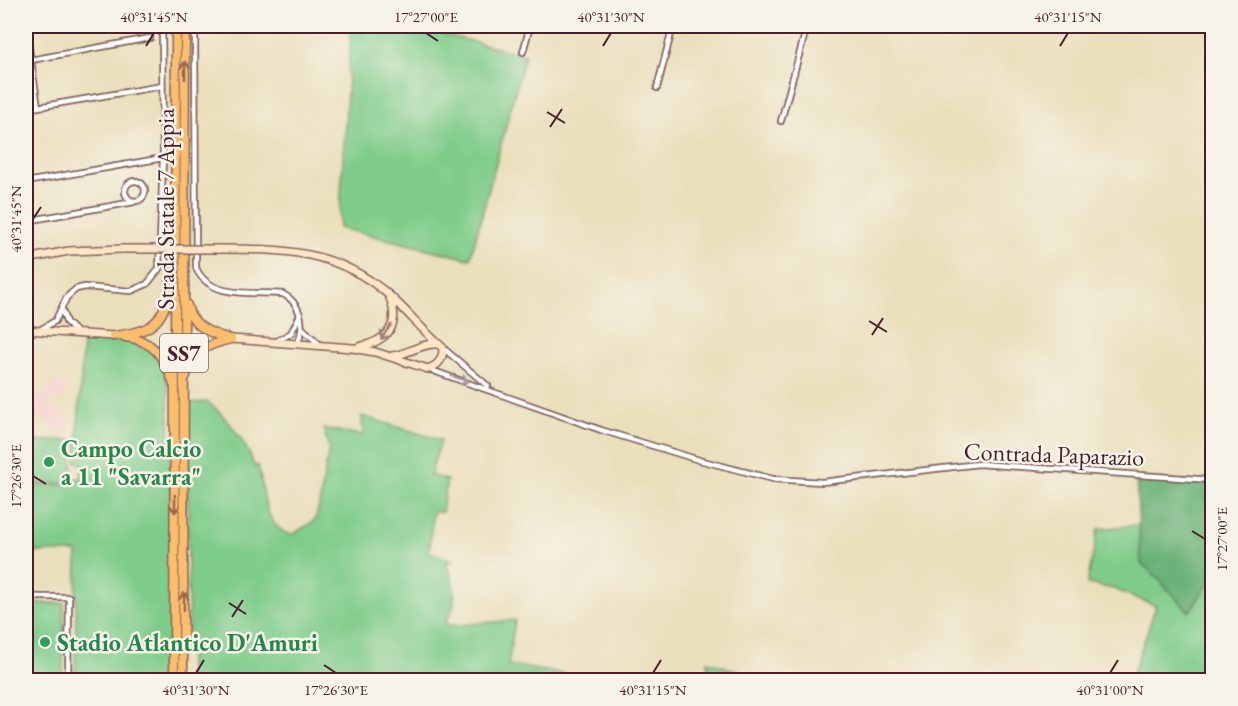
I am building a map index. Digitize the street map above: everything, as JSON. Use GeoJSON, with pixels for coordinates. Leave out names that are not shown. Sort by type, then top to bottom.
{"type":"FeatureCollection","features":[{"type":"Feature","properties":{"kind":"highway","name":"Strada Statale 7 Appia"},"geometry":{"type":"LineString","coordinates":[[174,681],[176,26]]}},
{"type":"Feature","properties":{"kind":"highway","name":"Strada Statale 7 Appia"},"geometry":{"type":"LineString","coordinates":[[183,681],[185,26]]}},
{"type":"Feature","properties":{"kind":"highway"},"geometry":{"type":"LineString","coordinates":[[113,336],[144,331],[160,318],[168,300],[175,258]]}},
{"type":"Feature","properties":{"kind":"highway"},"geometry":{"type":"LineString","coordinates":[[184,276],[187,309],[192,319],[214,334],[231,339]]}},
{"type":"Feature","properties":{"kind":"highway"},"geometry":{"type":"LineString","coordinates":[[113,336],[142,340],[159,353],[176,390]]}},
{"type":"Feature","properties":{"kind":"highway"},"geometry":{"type":"LineString","coordinates":[[183,411],[186,377],[192,359],[207,346],[231,339]]}},
{"type":"Feature","properties":{"kind":"street"},"geometry":{"type":"LineString","coordinates":[[38,331],[58,317],[67,297],[76,289],[85,286],[131,291],[147,284],[155,276],[161,260],[162,26]]}},
{"type":"Feature","properties":{"kind":"street"},"geometry":{"type":"LineString","coordinates":[[195,26],[196,268],[199,275],[214,288],[283,294],[293,301],[300,315],[297,344]]}},
{"type":"Feature","properties":{"kind":"street"},"geometry":{"type":"LineString","coordinates":[[523,52],[530,26]]}},
{"type":"Feature","properties":{"kind":"street"},"geometry":{"type":"LineString","coordinates":[[657,88],[672,26]]}},
{"type":"Feature","properties":{"kind":"street"},"geometry":{"type":"LineString","coordinates":[[781,121],[807,26]]}},
{"type":"Feature","properties":{"kind":"street"},"geometry":{"type":"LineString","coordinates":[[26,28],[38,107]]}},
{"type":"Feature","properties":{"kind":"street"},"geometry":{"type":"LineString","coordinates":[[31,60],[150,38]]}},
{"type":"Feature","properties":{"kind":"street"},"geometry":{"type":"LineString","coordinates":[[26,109],[162,86]]}},
{"type":"Feature","properties":{"kind":"street"},"geometry":{"type":"LineString","coordinates":[[26,182],[163,158]]}},
{"type":"Feature","properties":{"kind":"street"},"geometry":{"type":"LineString","coordinates":[[26,221],[134,202],[144,197],[145,192],[144,186],[135,181],[126,185],[124,191],[129,200],[134,202]]}},
{"type":"Feature","properties":{"kind":"street"},"geometry":{"type":"LineString","coordinates":[[26,260],[69,251],[123,249],[283,249],[317,255],[369,280],[389,295],[440,346],[493,390]]}},
{"type":"Feature","properties":{"kind":"street"},"geometry":{"type":"LineString","coordinates":[[353,348],[376,343],[385,336],[394,315],[389,295]]}},
{"type":"Feature","properties":{"kind":"street"},"geometry":{"type":"LineString","coordinates":[[60,333],[64,319],[62,310]]}},
{"type":"Feature","properties":{"kind":"street"},"geometry":{"type":"LineString","coordinates":[[58,317],[60,333]]}},
{"type":"Feature","properties":{"kind":"street"},"geometry":{"type":"LineString","coordinates":[[64,319],[79,334]]}},
{"type":"Feature","properties":{"kind":"street"},"geometry":{"type":"LineString","coordinates":[[274,343],[291,333],[299,325]]}},
{"type":"Feature","properties":{"kind":"street"},"geometry":{"type":"LineString","coordinates":[[299,325],[304,332],[321,345]]}},
{"type":"Feature","properties":{"kind":"street"},"geometry":{"type":"LineString","coordinates":[[26,330],[113,336]]}},
{"type":"Feature","properties":{"kind":"street"},"geometry":{"type":"LineString","coordinates":[[231,339],[353,348],[390,356],[428,369],[439,363],[440,346]]}},
{"type":"Feature","properties":{"kind":"street"},"geometry":{"type":"LineString","coordinates":[[390,356],[402,354],[418,345],[440,346]]}},
{"type":"Feature","properties":{"kind":"street","name":"Contrada Paparazio"},"geometry":{"type":"LineString","coordinates":[[428,369],[493,390],[601,430],[699,460],[773,479],[822,482],[979,464],[1212,480]]}},
{"type":"Feature","properties":{"kind":"street"},"geometry":{"type":"LineString","coordinates":[[26,597],[69,597],[68,681]]}},
{"type":"Feature","properties":{"kind":"shaded area"},"geometry":{"type":"Polygon","coordinates":[[[58,379],[69,389],[60,400],[55,396],[46,405],[50,409],[53,406],[70,421],[59,433],[42,417],[29,418],[32,408],[26,414],[30,406],[26,402],[26,390],[32,398],[34,395],[42,397],[58,379]]]}},
{"type":"Feature","properties":{"kind":"green space"},"geometry":{"type":"Polygon","coordinates":[[[351,26],[412,26],[525,55],[470,259],[339,228],[351,26]]]}},
{"type":"Feature","properties":{"kind":"green space"},"geometry":{"type":"Polygon","coordinates":[[[83,340],[134,340],[156,352],[167,372],[172,499],[172,680],[75,680],[77,552],[26,552],[26,486],[73,485],[74,478],[81,479],[82,463],[76,462],[83,340]]]}},
{"type":"Feature","properties":{"kind":"green space"},"geometry":{"type":"Polygon","coordinates":[[[208,402],[223,416],[242,440],[255,467],[258,465],[266,507],[275,525],[292,535],[314,521],[318,511],[329,448],[324,429],[363,435],[362,416],[441,440],[430,475],[447,480],[442,512],[433,512],[429,552],[452,560],[446,564],[454,593],[453,607],[446,619],[448,626],[515,620],[508,665],[603,680],[189,680],[187,403],[208,402]]]}},
{"type":"Feature","properties":{"kind":"green space","name":"Campo Calcio a 11 \"Savarra\""},"geometry":{"type":"Polygon","coordinates":[[[72,440],[73,483],[26,484],[26,441],[72,440]]]}},
{"type":"Feature","properties":{"kind":"green space"},"geometry":{"type":"Polygon","coordinates":[[[1136,478],[1212,484],[1212,579],[1189,612],[1151,571],[1141,564],[1136,478]]]}},
{"type":"Feature","properties":{"kind":"green space"},"geometry":{"type":"Polygon","coordinates":[[[1139,525],[1141,564],[1151,571],[1189,612],[1212,579],[1212,680],[1142,680],[1132,676],[1156,606],[1114,589],[1087,584],[1098,529],[1139,525]]]}},
{"type":"Feature","properties":{"kind":"green space","name":"Stadio Atlantico D'Amuri"},"geometry":{"type":"Polygon","coordinates":[[[26,603],[64,603],[63,680],[26,680],[26,603]]]}},
{"type":"Feature","properties":{"kind":"green space"},"geometry":{"type":"Polygon","coordinates":[[[707,661],[766,680],[709,680],[707,661]]]}},
{"type":"Feature","properties":{"kind":"place","name":"Campo Calcio a 11 \"Savarra\""},"geometry":{"type":"Point","coordinates":[49,462]}},
{"type":"Feature","properties":{"kind":"place","name":"Stadio Atlantico D'Amuri"},"geometry":{"type":"Point","coordinates":[45,642]}}]}
